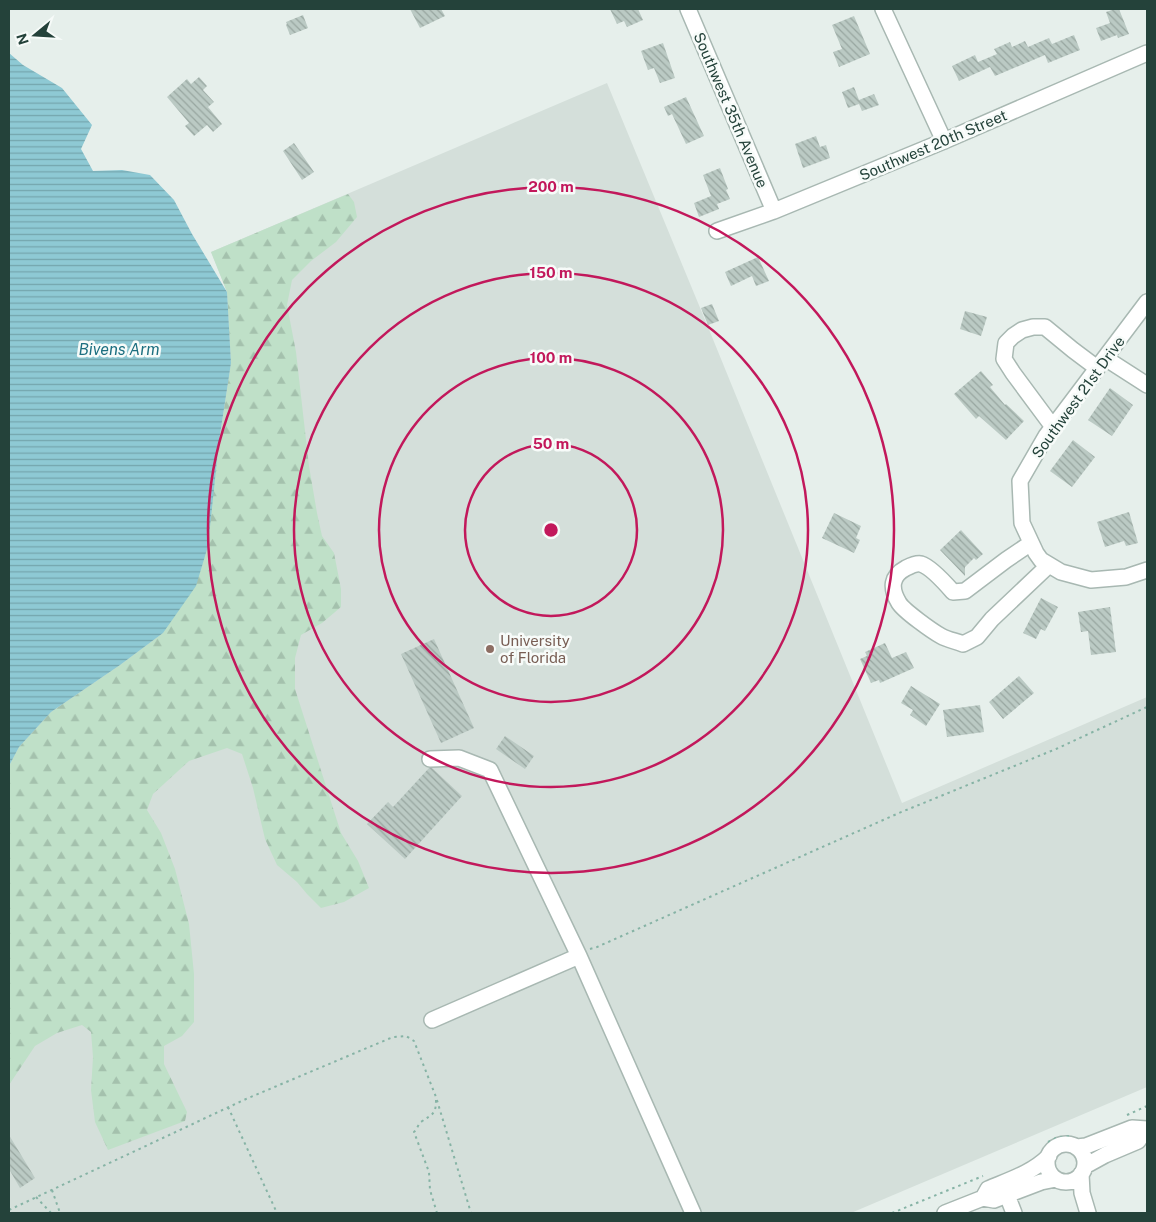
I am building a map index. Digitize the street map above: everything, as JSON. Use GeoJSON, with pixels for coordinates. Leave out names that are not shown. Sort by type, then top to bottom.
{"type":"FeatureCollection","features":[{"type":"Feature","properties":{"kind":"street","name":"Southwest 35th Avenue"},"geometry":{"type":"LineString","coordinates":[[688,9],[774,211]]}},
{"type":"Feature","properties":{"kind":"street"},"geometry":{"type":"LineString","coordinates":[[882,9],[944,141]]}},
{"type":"Feature","properties":{"kind":"street","name":"Southwest 20th Street"},"geometry":{"type":"LineString","coordinates":[[717,231],[774,211],[944,141],[1147,53]]}},
{"type":"Feature","properties":{"kind":"street","name":"Southwest 21st Drive"},"geometry":{"type":"LineString","coordinates":[[1034,548],[1022,523],[1020,482],[1046,436],[1147,302]]}},
{"type":"Feature","properties":{"kind":"street"},"geometry":{"type":"LineString","coordinates":[[1053,427],[1004,359],[1006,343],[1012,336],[1022,330],[1032,327],[1045,327],[1101,363],[1147,385]]}},
{"type":"Feature","properties":{"kind":"street"},"geometry":{"type":"LineString","coordinates":[[1049,565],[977,637],[963,644],[941,636],[910,614],[899,603],[892,582],[897,573],[908,566],[920,564],[944,581],[953,592],[965,590],[1006,560],[1034,548],[1041,560],[1061,572],[1091,580],[1126,577],[1147,570]]}},
{"type":"Feature","properties":{"kind":"street"},"geometry":{"type":"LineString","coordinates":[[430,759],[459,758],[490,770],[578,953],[693,1213]]}},
{"type":"Feature","properties":{"kind":"street"},"geometry":{"type":"LineString","coordinates":[[432,1020],[578,953]]}},
{"type":"Feature","properties":{"kind":"street"},"geometry":{"type":"LineString","coordinates":[[1077,1147],[1086,1146],[1132,1128],[1147,1129]]}},
{"type":"Feature","properties":{"kind":"street"},"geometry":{"type":"LineString","coordinates":[[945,1213],[984,1198],[994,1200],[1041,1182],[1072,1181],[1083,1170],[1105,1155],[1138,1141],[1147,1129]]}},
{"type":"Feature","properties":{"kind":"street"},"geometry":{"type":"LineString","coordinates":[[984,1198],[988,1190],[1041,1164],[1054,1148],[1070,1144],[1077,1147],[1084,1155],[1082,1193],[1088,1213]]}},
{"type":"Feature","properties":{"kind":"street"},"geometry":{"type":"LineString","coordinates":[[1049,1156],[1048,1167],[1051,1174],[1060,1180],[1082,1213]]}},
{"type":"Feature","properties":{"kind":"street"},"geometry":{"type":"LineString","coordinates":[[1007,1195],[1014,1213]]}},
{"type":"Feature","properties":{"kind":"path"},"geometry":{"type":"LineString","coordinates":[[578,953],[597,947],[899,813],[1056,749],[1147,707]]}},
{"type":"Feature","properties":{"kind":"path"},"geometry":{"type":"LineString","coordinates":[[9,1210],[228,1108],[393,1037],[406,1036],[414,1041],[436,1097],[470,1213]]}},
{"type":"Feature","properties":{"kind":"path"},"geometry":{"type":"LineString","coordinates":[[436,1097],[436,1109],[432,1116],[420,1123],[414,1132],[429,1172],[430,1190],[437,1213]]}},
{"type":"Feature","properties":{"kind":"path"},"geometry":{"type":"LineString","coordinates":[[228,1108],[278,1213]]}},
{"type":"Feature","properties":{"kind":"path"},"geometry":{"type":"LineString","coordinates":[[52,1190],[60,1213]]}},
{"type":"Feature","properties":{"kind":"path"},"geometry":{"type":"LineString","coordinates":[[36,1197],[51,1213]]}},
{"type":"Feature","properties":{"kind":"shaded area","name":"University of Florida"},"geometry":{"type":"Polygon","coordinates":[[[607,83],[902,803],[1147,697],[1147,1087],[851,1213],[9,1213],[9,766],[227,292],[211,252],[607,83]]]}},
{"type":"Feature","properties":{"kind":"green space"},"geometry":{"type":"Polygon","coordinates":[[[348,194],[354,202],[357,217],[336,242],[311,261],[292,280],[287,305],[296,352],[309,466],[317,513],[322,536],[334,553],[341,589],[341,607],[322,623],[301,635],[295,658],[295,689],[341,833],[358,861],[369,888],[344,902],[321,908],[297,882],[277,865],[265,839],[253,788],[242,754],[227,748],[189,761],[153,794],[147,810],[161,833],[175,869],[189,924],[194,974],[194,1022],[182,1036],[164,1046],[164,1064],[187,1112],[185,1121],[108,1150],[95,1122],[91,1090],[93,1057],[91,1032],[82,1025],[57,1033],[35,1046],[9,1085],[9,766],[19,747],[51,712],[163,633],[219,441],[231,363],[227,292],[211,252],[348,194]]]}},
{"type":"Feature","properties":{"kind":"water","name":"Bivens Arm"},"geometry":{"type":"Polygon","coordinates":[[[9,53],[23,65],[62,88],[92,125],[81,149],[93,171],[122,170],[150,175],[174,200],[227,292],[231,363],[219,441],[208,546],[196,586],[163,633],[51,712],[19,747],[9,766],[9,53]]]}},
{"type":"Feature","properties":{"kind":"building"},"geometry":{"type":"Polygon","coordinates":[[[410,9],[441,9],[445,16],[420,28],[410,9]]]}},
{"type":"Feature","properties":{"kind":"building"},"geometry":{"type":"Polygon","coordinates":[[[610,9],[638,9],[643,20],[627,27],[624,21],[617,24],[610,9]]]}},
{"type":"Feature","properties":{"kind":"building"},"geometry":{"type":"Polygon","coordinates":[[[1119,9],[1129,34],[1118,38],[1117,35],[1101,41],[1096,28],[1110,23],[1106,12],[1119,9]]]}},
{"type":"Feature","properties":{"kind":"building"},"geometry":{"type":"Polygon","coordinates":[[[303,15],[308,28],[290,35],[286,22],[303,15]]]}},
{"type":"Feature","properties":{"kind":"building"},"geometry":{"type":"Polygon","coordinates":[[[854,16],[870,54],[839,67],[833,52],[842,49],[832,25],[854,16]]]}},
{"type":"Feature","properties":{"kind":"building"},"geometry":{"type":"Polygon","coordinates":[[[1074,35],[1080,50],[1048,63],[1045,55],[995,76],[990,67],[959,81],[952,66],[975,55],[978,62],[997,54],[994,49],[1010,42],[1012,47],[1025,41],[1028,47],[1049,38],[1052,44],[1074,35]]]}},
{"type":"Feature","properties":{"kind":"building"},"geometry":{"type":"Polygon","coordinates":[[[663,43],[675,78],[660,83],[654,68],[648,70],[641,51],[663,43]]]}},
{"type":"Feature","properties":{"kind":"building"},"geometry":{"type":"Polygon","coordinates":[[[199,77],[207,86],[203,90],[214,102],[208,107],[222,124],[213,132],[207,125],[194,136],[185,126],[189,123],[167,97],[187,79],[191,84],[199,77]]]}},
{"type":"Feature","properties":{"kind":"building"},"geometry":{"type":"Polygon","coordinates":[[[854,87],[859,100],[874,94],[879,105],[862,111],[859,104],[848,108],[842,92],[854,87]]]}},
{"type":"Feature","properties":{"kind":"building"},"geometry":{"type":"Polygon","coordinates":[[[686,97],[704,136],[686,144],[672,114],[668,116],[664,107],[686,97]]]}},
{"type":"Feature","properties":{"kind":"building"},"geometry":{"type":"Polygon","coordinates":[[[816,136],[820,147],[826,145],[830,158],[803,168],[795,144],[816,136]]]}},
{"type":"Feature","properties":{"kind":"building"},"geometry":{"type":"Polygon","coordinates":[[[294,143],[314,172],[302,180],[283,151],[294,143]]]}},
{"type":"Feature","properties":{"kind":"building"},"geometry":{"type":"Polygon","coordinates":[[[720,168],[730,199],[717,204],[719,209],[699,217],[694,203],[711,196],[703,175],[720,168]]]}},
{"type":"Feature","properties":{"kind":"building"},"geometry":{"type":"Polygon","coordinates":[[[758,257],[769,281],[756,286],[752,276],[731,286],[725,272],[758,257]]]}},
{"type":"Feature","properties":{"kind":"building"},"geometry":{"type":"Polygon","coordinates":[[[712,304],[719,321],[708,325],[701,308],[712,304]]]}},
{"type":"Feature","properties":{"kind":"building"},"geometry":{"type":"Polygon","coordinates":[[[965,311],[987,317],[981,336],[960,329],[965,311]]]}},
{"type":"Feature","properties":{"kind":"building"},"geometry":{"type":"Polygon","coordinates":[[[981,371],[993,385],[990,387],[1005,405],[1024,421],[1006,440],[979,416],[976,419],[954,394],[981,371]]]}},
{"type":"Feature","properties":{"kind":"building"},"geometry":{"type":"Polygon","coordinates":[[[1110,388],[1133,405],[1112,436],[1088,420],[1110,388]]]}},
{"type":"Feature","properties":{"kind":"building"},"geometry":{"type":"Polygon","coordinates":[[[1073,440],[1095,457],[1072,487],[1050,471],[1073,440]]]}},
{"type":"Feature","properties":{"kind":"building"},"geometry":{"type":"Polygon","coordinates":[[[1129,512],[1138,543],[1126,546],[1124,541],[1105,547],[1097,522],[1129,512]]]}},
{"type":"Feature","properties":{"kind":"building"},"geometry":{"type":"Polygon","coordinates":[[[834,513],[861,526],[856,538],[860,540],[854,553],[822,538],[834,513]]]}},
{"type":"Feature","properties":{"kind":"building"},"geometry":{"type":"Polygon","coordinates":[[[961,530],[983,554],[976,560],[974,558],[965,567],[965,576],[940,550],[961,530]]]}},
{"type":"Feature","properties":{"kind":"building"},"geometry":{"type":"Polygon","coordinates":[[[1041,598],[1058,607],[1045,631],[1041,629],[1036,639],[1023,633],[1041,598]]]}},
{"type":"Feature","properties":{"kind":"building"},"geometry":{"type":"Polygon","coordinates":[[[1110,607],[1116,652],[1091,655],[1088,631],[1081,632],[1078,612],[1110,607]]]}},
{"type":"Feature","properties":{"kind":"building"},"geometry":{"type":"Polygon","coordinates":[[[434,639],[474,728],[441,743],[401,654],[434,639]]]}},
{"type":"Feature","properties":{"kind":"building"},"geometry":{"type":"Polygon","coordinates":[[[885,643],[892,658],[906,652],[914,668],[880,683],[879,680],[871,683],[860,659],[867,656],[865,652],[885,643]]]}},
{"type":"Feature","properties":{"kind":"building"},"geometry":{"type":"Polygon","coordinates":[[[1019,676],[1034,693],[1003,719],[989,702],[1019,676]]]}},
{"type":"Feature","properties":{"kind":"building"},"geometry":{"type":"Polygon","coordinates":[[[911,686],[940,704],[926,726],[910,715],[913,710],[901,703],[911,686]]]}},
{"type":"Feature","properties":{"kind":"building"},"geometry":{"type":"Polygon","coordinates":[[[980,705],[984,732],[947,737],[943,710],[980,705]]]}},
{"type":"Feature","properties":{"kind":"building"},"geometry":{"type":"Polygon","coordinates":[[[505,736],[534,756],[525,769],[496,749],[505,736]]]}},
{"type":"Feature","properties":{"kind":"building"},"geometry":{"type":"Polygon","coordinates":[[[429,768],[432,768],[462,796],[405,859],[367,824],[388,802],[393,807],[429,768]]]}},
{"type":"Feature","properties":{"kind":"building"},"geometry":{"type":"Polygon","coordinates":[[[9,1135],[35,1178],[20,1188],[9,1169],[9,1135]]]}},
{"type":"Feature","properties":{"kind":"place","name":"University of Florida"},"geometry":{"type":"Point","coordinates":[490,649]}}]}
